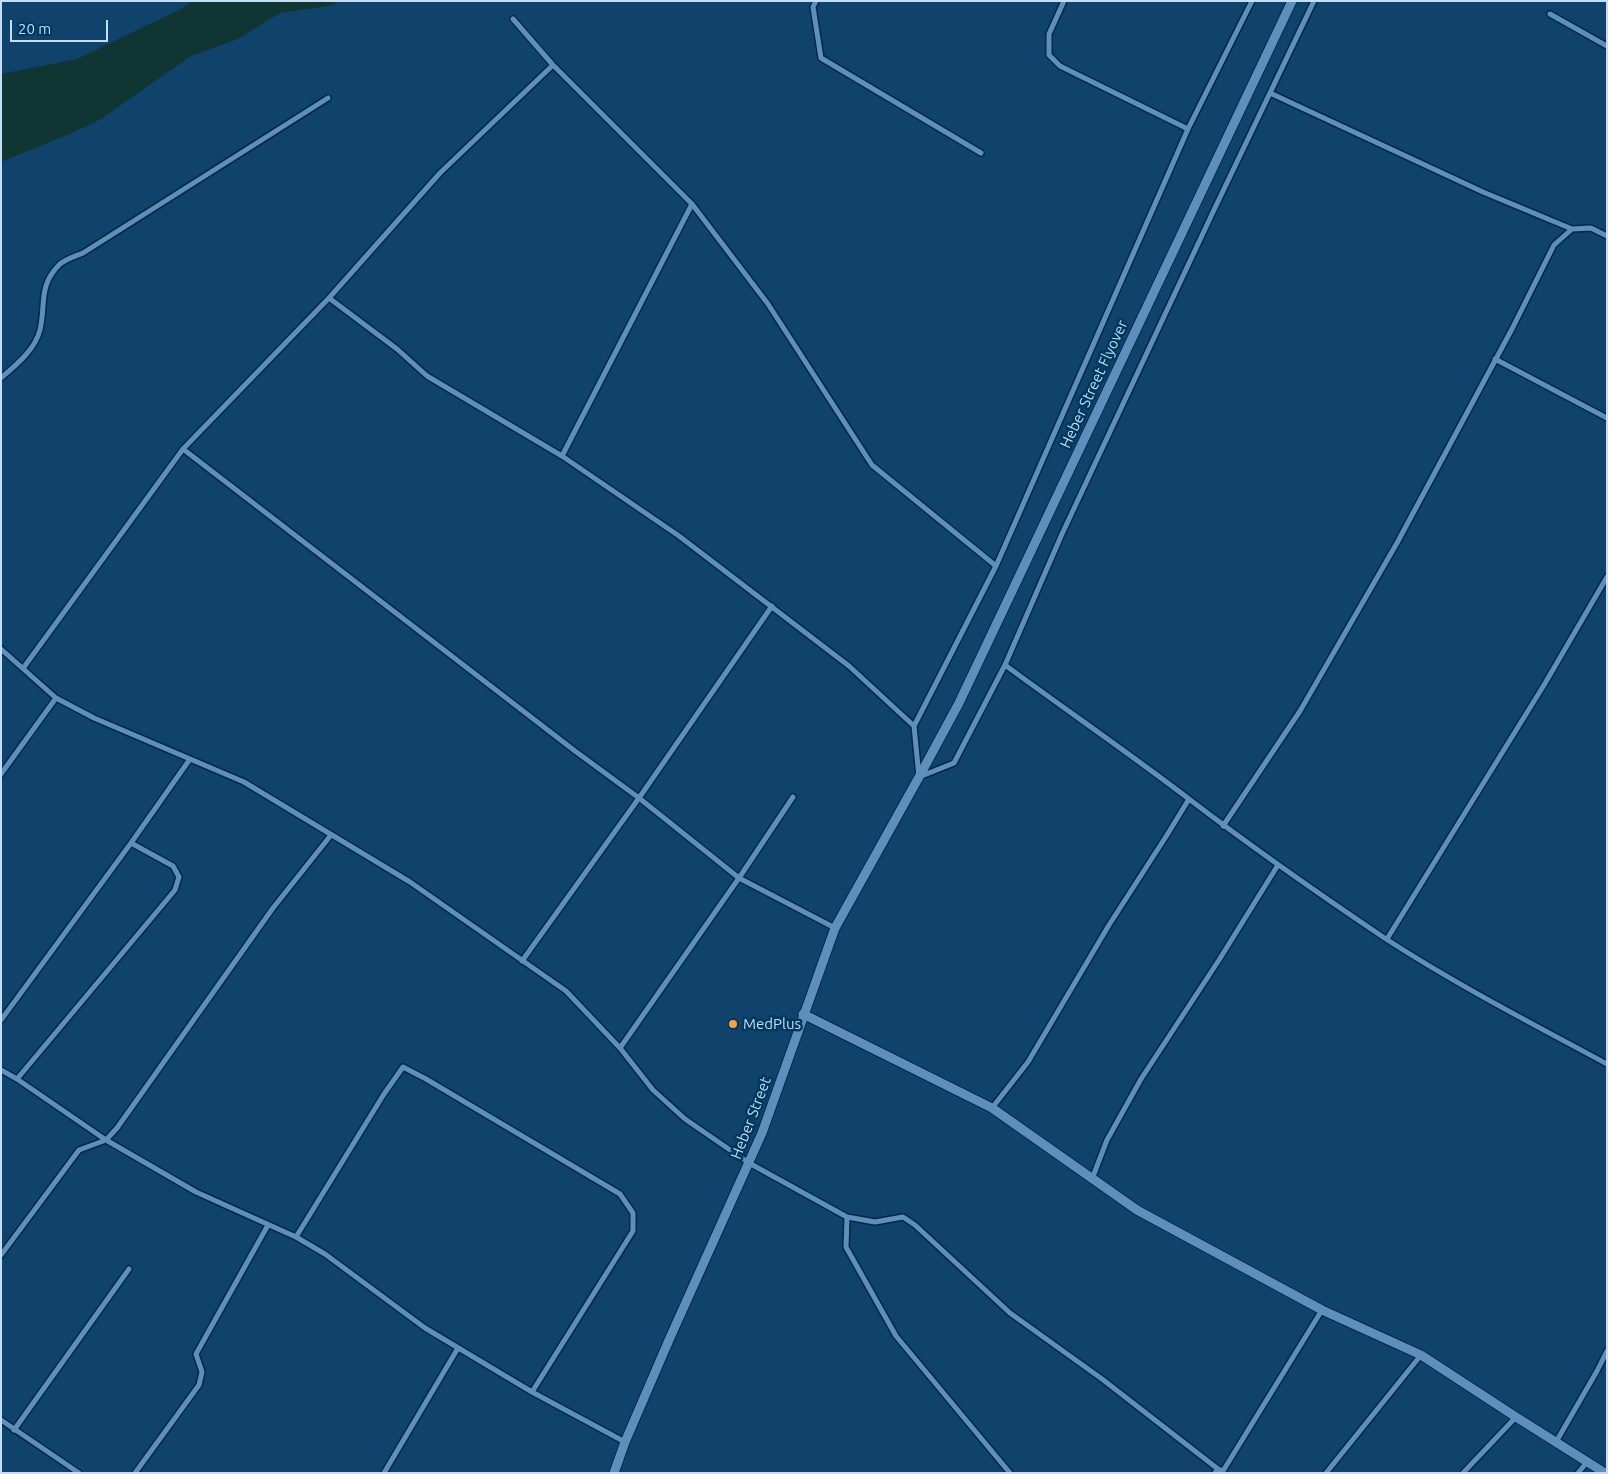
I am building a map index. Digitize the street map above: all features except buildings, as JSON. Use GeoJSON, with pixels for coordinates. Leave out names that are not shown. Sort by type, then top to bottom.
{"type":"FeatureCollection","features":[{"type":"Feature","properties":{"kind":"street"},"geometry":{"type":"LineString","coordinates":[[816,1],[813,7],[821,58],[980,153]]}},
{"type":"Feature","properties":{"kind":"street"},"geometry":{"type":"LineString","coordinates":[[1064,1],[1049,34],[1049,55],[1060,66],[1188,129]]}},
{"type":"Feature","properties":{"kind":"street"},"geometry":{"type":"LineString","coordinates":[[1252,1],[1188,129],[996,566],[914,726],[919,777],[954,762],[1005,665],[1062,534],[1314,1]]}},
{"type":"Feature","properties":{"kind":"street","name":"Heber Street Flyover"},"geometry":{"type":"LineString","coordinates":[[919,777],[958,704],[1292,1]]}},
{"type":"Feature","properties":{"kind":"street"},"geometry":{"type":"LineString","coordinates":[[1550,14],[1607,46]]}},
{"type":"Feature","properties":{"kind":"street"},"geometry":{"type":"LineString","coordinates":[[513,18],[553,65],[692,204],[768,304],[872,465],[996,566]]}},
{"type":"Feature","properties":{"kind":"street"},"geometry":{"type":"LineString","coordinates":[[24,667],[184,449],[329,298],[440,173],[553,65]]}},
{"type":"Feature","properties":{"kind":"street"},"geometry":{"type":"LineString","coordinates":[[1270,93],[1484,192],[1572,229],[1591,228],[1607,236]]}},
{"type":"Feature","properties":{"kind":"street"},"geometry":{"type":"LineString","coordinates":[[1,378],[21,360],[33,345],[40,331],[46,283],[60,264],[88,250],[328,98]]}},
{"type":"Feature","properties":{"kind":"street"},"geometry":{"type":"LineString","coordinates":[[562,456],[692,204]]}},
{"type":"Feature","properties":{"kind":"street"},"geometry":{"type":"LineString","coordinates":[[1223,826],[1300,712],[1496,359],[1554,245],[1572,229]]}},
{"type":"Feature","properties":{"kind":"street"},"geometry":{"type":"LineString","coordinates":[[329,298],[396,348],[427,376],[562,456],[679,536],[850,666],[914,726]]}},
{"type":"Feature","properties":{"kind":"street"},"geometry":{"type":"LineString","coordinates":[[1496,359],[1607,418]]}},
{"type":"Feature","properties":{"kind":"street"},"geometry":{"type":"LineString","coordinates":[[184,449],[574,751],[639,798],[740,878],[834,928]]}},
{"type":"Feature","properties":{"kind":"street"},"geometry":{"type":"LineString","coordinates":[[1388,939],[1544,685],[1607,577]]}},
{"type":"Feature","properties":{"kind":"street"},"geometry":{"type":"LineString","coordinates":[[522,961],[639,798],[772,606]]}},
{"type":"Feature","properties":{"kind":"street"},"geometry":{"type":"LineString","coordinates":[[1,649],[24,667],[56,698],[94,718],[244,782],[410,882],[566,991],[620,1048],[653,1090],[685,1119],[749,1163],[847,1216],[875,1222],[903,1217],[916,1225],[1010,1313],[1102,1379],[1217,1471],[1223,1471],[1322,1310]]}},
{"type":"Feature","properties":{"kind":"street"},"geometry":{"type":"LineString","coordinates":[[1005,665],[1189,799],[1223,826],[1388,939],[1447,976],[1607,1064]]}},
{"type":"Feature","properties":{"kind":"street"},"geometry":{"type":"LineString","coordinates":[[1,774],[56,698]]}},
{"type":"Feature","properties":{"kind":"street"},"geometry":{"type":"LineString","coordinates":[[1,1020],[190,759]]}},
{"type":"Feature","properties":{"kind":"street","name":"Heber Street"},"geometry":{"type":"LineString","coordinates":[[614,1473],[625,1442],[762,1133],[834,928],[919,777]]}},
{"type":"Feature","properties":{"kind":"street"},"geometry":{"type":"LineString","coordinates":[[620,1048],[740,878],[793,797]]}},
{"type":"Feature","properties":{"kind":"street"},"geometry":{"type":"LineString","coordinates":[[992,1108],[1028,1062],[1109,925],[1189,799]]}},
{"type":"Feature","properties":{"kind":"street"},"geometry":{"type":"LineString","coordinates":[[1,1255],[79,1150],[106,1140],[117,1128],[273,908],[331,835]]}},
{"type":"Feature","properties":{"kind":"street"},"geometry":{"type":"LineString","coordinates":[[17,1079],[175,890],[179,877],[173,866],[131,843]]}},
{"type":"Feature","properties":{"kind":"street"},"geometry":{"type":"LineString","coordinates":[[1092,1178],[1107,1140],[1141,1079],[1219,960],[1278,865]]}},
{"type":"Feature","properties":{"kind":"street"},"geometry":{"type":"LineString","coordinates":[[803,1014],[992,1108],[1137,1210],[1322,1310],[1422,1355],[1605,1473]]}},
{"type":"Feature","properties":{"kind":"street"},"geometry":{"type":"LineString","coordinates":[[296,1237],[384,1094],[403,1067],[620,1194],[633,1213],[633,1231],[532,1392]]}},
{"type":"Feature","properties":{"kind":"street"},"geometry":{"type":"LineString","coordinates":[[1,1070],[106,1140],[196,1192],[296,1237],[325,1254],[425,1328],[532,1392],[625,1442]]}},
{"type":"Feature","properties":{"kind":"street"},"geometry":{"type":"LineString","coordinates":[[847,1216],[846,1247],[896,1336],[1010,1473]]}},
{"type":"Feature","properties":{"kind":"street"},"geometry":{"type":"LineString","coordinates":[[135,1473],[199,1385],[202,1372],[196,1354],[268,1225]]}},
{"type":"Feature","properties":{"kind":"street"},"geometry":{"type":"LineString","coordinates":[[14,1430],[129,1269]]}},
{"type":"Feature","properties":{"kind":"street"},"geometry":{"type":"LineString","coordinates":[[384,1473],[458,1348]]}},
{"type":"Feature","properties":{"kind":"street"},"geometry":{"type":"LineString","coordinates":[[1556,1442],[1607,1351]]}},
{"type":"Feature","properties":{"kind":"street"},"geometry":{"type":"LineString","coordinates":[[1326,1473],[1422,1355]]}},
{"type":"Feature","properties":{"kind":"street"},"geometry":{"type":"LineString","coordinates":[[1463,1473],[1516,1417]]}},
{"type":"Feature","properties":{"kind":"street"},"geometry":{"type":"LineString","coordinates":[[1,1420],[79,1473]]}},
{"type":"Feature","properties":{"kind":"street"},"geometry":{"type":"LineString","coordinates":[[1578,1473],[1587,1462]]}},
{"type":"Feature","properties":{"kind":"shaded area"},"geometry":{"type":"Polygon","coordinates":[[[193,1],[339,1],[329,6],[280,13],[238,39],[191,56],[101,119],[1,162],[1,74],[77,59],[183,8],[193,1]]]}},
{"type":"Feature","properties":{"kind":"place","name":"MedPlus"},"geometry":{"type":"Point","coordinates":[733,1024]}}]}
